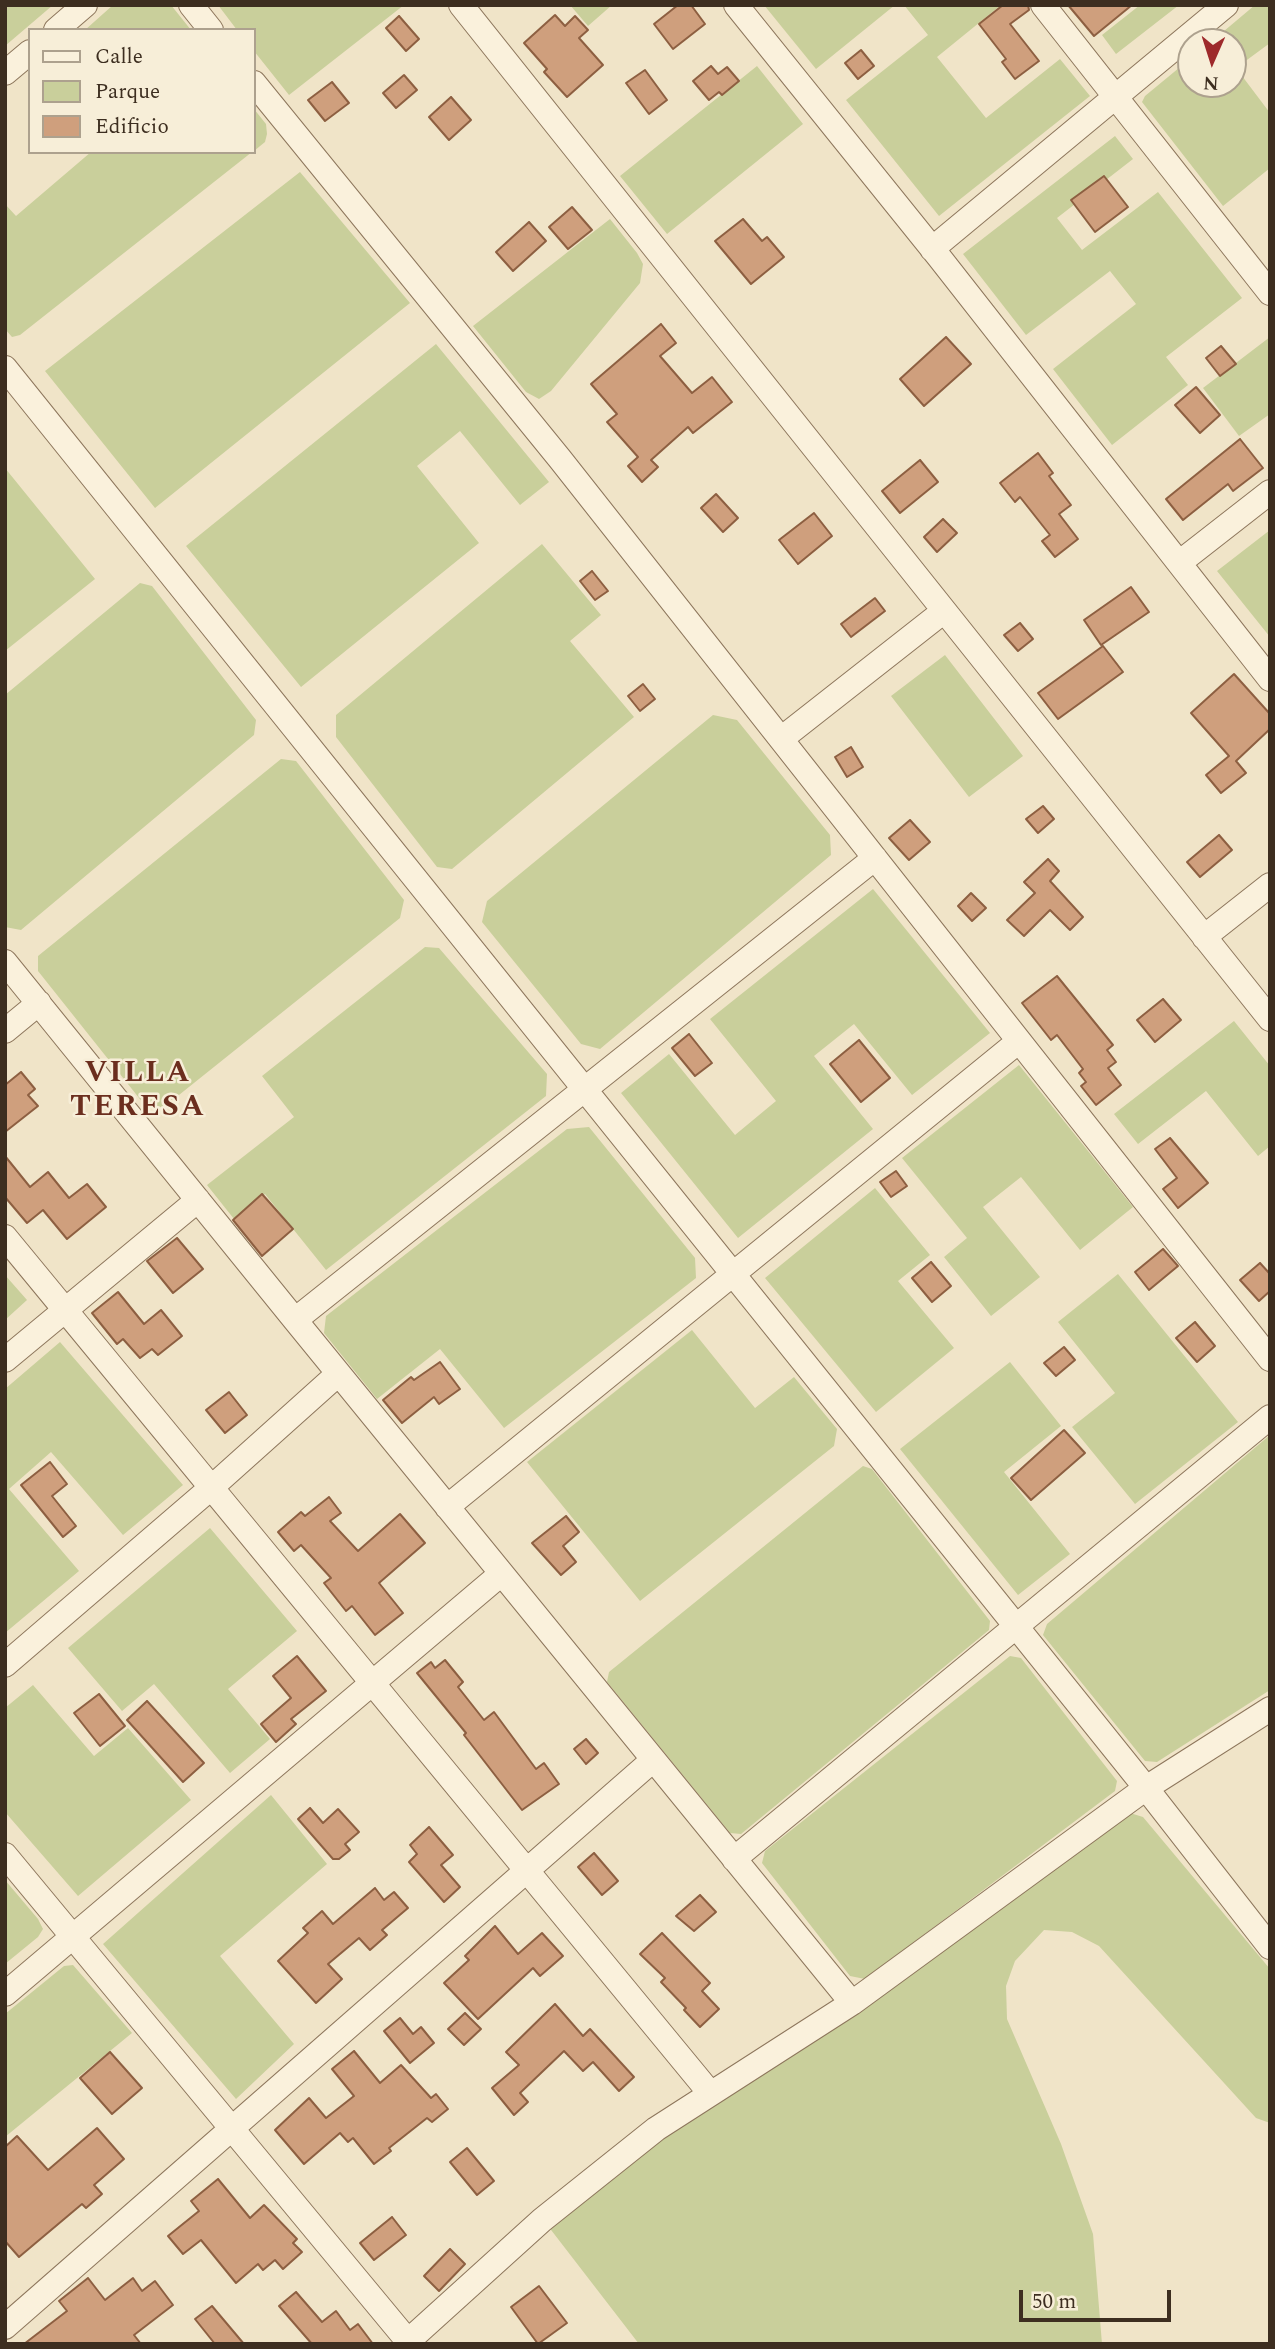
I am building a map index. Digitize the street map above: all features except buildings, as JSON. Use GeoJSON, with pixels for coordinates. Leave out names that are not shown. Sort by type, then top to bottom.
{"type":"FeatureCollection","features":[{"type":"Feature","properties":{"kind":"street"},"geometry":{"type":"LineString","coordinates":[[58,28],[85,5]]}},
{"type":"Feature","properties":{"kind":"street"},"geometry":{"type":"LineString","coordinates":[[191,5],[209,28]]}},
{"type":"Feature","properties":{"kind":"street"},"geometry":{"type":"LineString","coordinates":[[461,5],[1270,1019]]}},
{"type":"Feature","properties":{"kind":"street"},"geometry":{"type":"LineString","coordinates":[[736,5],[932,249],[1270,679]]}},
{"type":"Feature","properties":{"kind":"street"},"geometry":{"type":"LineString","coordinates":[[1043,5],[1270,293]]}},
{"type":"Feature","properties":{"kind":"street"},"geometry":{"type":"LineString","coordinates":[[932,249],[1226,5]]}},
{"type":"Feature","properties":{"kind":"street"},"geometry":{"type":"LineString","coordinates":[[5,73],[28,54]]}},
{"type":"Feature","properties":{"kind":"street"},"geometry":{"type":"LineString","coordinates":[[256,85],[560,459],[1270,1359]]}},
{"type":"Feature","properties":{"kind":"street"},"geometry":{"type":"LineString","coordinates":[[5,368],[1146,1788],[1270,1947]]}},
{"type":"Feature","properties":{"kind":"street"},"geometry":{"type":"LineString","coordinates":[[1179,563],[1270,492]]}},
{"type":"Feature","properties":{"kind":"street"},"geometry":{"type":"LineString","coordinates":[[781,739],[944,611]]}},
{"type":"Feature","properties":{"kind":"street"},"geometry":{"type":"LineString","coordinates":[[295,1320],[875,858]]}},
{"type":"Feature","properties":{"kind":"street"},"geometry":{"type":"LineString","coordinates":[[1205,937],[1270,885]]}},
{"type":"Feature","properties":{"kind":"street"},"geometry":{"type":"LineString","coordinates":[[5,962],[852,2003]]}},
{"type":"Feature","properties":{"kind":"street"},"geometry":{"type":"LineString","coordinates":[[5,1031],[39,1003]]}},
{"type":"Feature","properties":{"kind":"street"},"geometry":{"type":"LineString","coordinates":[[447,1507],[1019,1041]]}},
{"type":"Feature","properties":{"kind":"street"},"geometry":{"type":"LineString","coordinates":[[5,1360],[198,1200]]}},
{"type":"Feature","properties":{"kind":"street"},"geometry":{"type":"LineString","coordinates":[[5,1237],[710,2094]]}},
{"type":"Feature","properties":{"kind":"street"},"geometry":{"type":"LineString","coordinates":[[5,1665],[212,1487],[338,1374]]}},
{"type":"Feature","properties":{"kind":"street"},"geometry":{"type":"LineString","coordinates":[[734,1859],[1270,1417]]}},
{"type":"Feature","properties":{"kind":"street"},"geometry":{"type":"LineString","coordinates":[[5,1994],[501,1574]]}},
{"type":"Feature","properties":{"kind":"street"},"geometry":{"type":"LineString","coordinates":[[5,1856],[406,2342],[542,2220],[656,2129],[852,2003],[1146,1788],[1270,1709]]}},
{"type":"Feature","properties":{"kind":"street"},"geometry":{"type":"LineString","coordinates":[[5,2327],[653,1760]]}},
{"type":"Feature","properties":{"kind":"green space"},"geometry":{"type":"Polygon","coordinates":[[[5,5],[53,5],[5,46],[5,5]]]}},
{"type":"Feature","properties":{"kind":"green space"},"geometry":{"type":"Polygon","coordinates":[[[113,5],[171,5],[189,28],[87,28],[113,5]]]}},
{"type":"Feature","properties":{"kind":"green space"},"geometry":{"type":"Polygon","coordinates":[[[218,5],[404,5],[289,95],[256,54],[256,28],[235,28],[218,5]]]}},
{"type":"Feature","properties":{"kind":"green space"},"geometry":{"type":"Polygon","coordinates":[[[570,5],[612,5],[588,26],[570,5]]]}},
{"type":"Feature","properties":{"kind":"green space"},"geometry":{"type":"Polygon","coordinates":[[[764,5],[895,5],[816,69],[764,5]]]}},
{"type":"Feature","properties":{"kind":"green space"},"geometry":{"type":"Polygon","coordinates":[[[904,5],[1001,5],[937,57],[986,118],[1060,59],[1090,96],[939,216],[846,100],[928,35],[904,5]]]}},
{"type":"Feature","properties":{"kind":"green space"},"geometry":{"type":"Polygon","coordinates":[[[1140,5],[1179,5],[1116,54],[1102,35],[1140,5]]]}},
{"type":"Feature","properties":{"kind":"green space"},"geometry":{"type":"Polygon","coordinates":[[[1255,5],[1270,5],[1270,43],[1247,60],[1247,28],[1228,28],[1255,5]]]}},
{"type":"Feature","properties":{"kind":"green space"},"geometry":{"type":"Polygon","coordinates":[[[757,66],[803,124],[667,234],[620,176],[757,66]]]}},
{"type":"Feature","properties":{"kind":"green space"},"geometry":{"type":"Polygon","coordinates":[[[1177,70],[1177,98],[1247,98],[1247,83],[1270,113],[1270,168],[1223,206],[1142,102],[1145,96],[1177,70]]]}},
{"type":"Feature","properties":{"kind":"green space"},"geometry":{"type":"Polygon","coordinates":[[[256,112],[266,124],[265,142],[256,149],[256,112]]]}},
{"type":"Feature","properties":{"kind":"green space"},"geometry":{"type":"Polygon","coordinates":[[[1115,136],[1133,159],[1057,218],[1082,250],[1158,192],[1242,298],[1166,357],[1188,385],[1112,445],[1053,369],[1136,304],[1110,271],[1026,335],[963,254],[1115,136]]]}},
{"type":"Feature","properties":{"kind":"green space"},"geometry":{"type":"Polygon","coordinates":[[[89,154],[249,154],[20,335],[12,337],[5,329],[5,204],[16,216],[89,154]]]}},
{"type":"Feature","properties":{"kind":"green space"},"geometry":{"type":"Polygon","coordinates":[[[300,172],[410,303],[155,508],[45,371],[300,172]]]}},
{"type":"Feature","properties":{"kind":"green space"},"geometry":{"type":"Polygon","coordinates":[[[610,219],[643,264],[640,283],[551,391],[539,399],[526,392],[473,326],[610,219]]]}},
{"type":"Feature","properties":{"kind":"green space"},"geometry":{"type":"Polygon","coordinates":[[[1270,337],[1270,414],[1239,436],[1203,388],[1270,337]]]}},
{"type":"Feature","properties":{"kind":"green space"},"geometry":{"type":"Polygon","coordinates":[[[436,344],[549,482],[520,505],[460,431],[417,466],[479,543],[301,687],[186,546],[436,344]]]}},
{"type":"Feature","properties":{"kind":"green space"},"geometry":{"type":"Polygon","coordinates":[[[5,468],[95,579],[5,651],[5,468]]]}},
{"type":"Feature","properties":{"kind":"green space"},"geometry":{"type":"Polygon","coordinates":[[[1270,530],[1270,637],[1217,571],[1270,530]]]}},
{"type":"Feature","properties":{"kind":"green space"},"geometry":{"type":"Polygon","coordinates":[[[542,544],[601,615],[570,641],[634,717],[452,869],[437,867],[336,737],[336,715],[542,544]]]}},
{"type":"Feature","properties":{"kind":"green space"},"geometry":{"type":"Polygon","coordinates":[[[140,583],[152,586],[256,720],[254,735],[21,930],[5,927],[5,695],[140,583]]]}},
{"type":"Feature","properties":{"kind":"green space"},"geometry":{"type":"Polygon","coordinates":[[[945,655],[1023,756],[969,797],[891,696],[945,655]]]}},
{"type":"Feature","properties":{"kind":"green space"},"geometry":{"type":"Polygon","coordinates":[[[713,715],[737,720],[830,835],[831,855],[600,1049],[581,1044],[482,922],[487,901],[713,715]]]}},
{"type":"Feature","properties":{"kind":"green space"},"geometry":{"type":"Polygon","coordinates":[[[281,759],[296,761],[404,900],[400,918],[164,1107],[147,1108],[38,971],[38,956],[281,759]]]}},
{"type":"Feature","properties":{"kind":"green space"},"geometry":{"type":"Polygon","coordinates":[[[873,889],[990,1033],[912,1095],[854,1024],[814,1056],[873,1129],[738,1238],[621,1093],[669,1054],[735,1135],[776,1101],[710,1019],[873,889]]]}},
{"type":"Feature","properties":{"kind":"green space"},"geometry":{"type":"Polygon","coordinates":[[[425,947],[439,948],[547,1074],[546,1096],[326,1270],[265,1194],[234,1219],[207,1185],[294,1117],[262,1076],[425,947]]]}},
{"type":"Feature","properties":{"kind":"green space"},"geometry":{"type":"Polygon","coordinates":[[[1234,1021],[1270,1066],[1270,1146],[1258,1156],[1206,1091],[1138,1144],[1114,1114],[1234,1021]]]}},
{"type":"Feature","properties":{"kind":"green space"},"geometry":{"type":"Polygon","coordinates":[[[1019,1065],[1133,1207],[1080,1250],[1021,1177],[983,1207],[1040,1277],[991,1316],[944,1257],[967,1238],[902,1158],[1019,1065]]]}},
{"type":"Feature","properties":{"kind":"green space"},"geometry":{"type":"Polygon","coordinates":[[[589,1127],[695,1258],[696,1278],[504,1428],[440,1349],[377,1399],[324,1333],[326,1316],[567,1129],[589,1127]]]}},
{"type":"Feature","properties":{"kind":"green space"},"geometry":{"type":"Polygon","coordinates":[[[875,1188],[930,1255],[898,1281],[954,1348],[876,1412],[765,1278],[875,1188]]]}},
{"type":"Feature","properties":{"kind":"green space"},"geometry":{"type":"Polygon","coordinates":[[[1118,1274],[1238,1422],[1135,1504],[1072,1427],[1115,1393],[1058,1322],[1118,1274]]]}},
{"type":"Feature","properties":{"kind":"green space"},"geometry":{"type":"Polygon","coordinates":[[[5,1275],[27,1300],[5,1320],[5,1275]]]}},
{"type":"Feature","properties":{"kind":"green space"},"geometry":{"type":"Polygon","coordinates":[[[692,1330],[755,1408],[794,1377],[837,1429],[834,1446],[640,1601],[527,1462],[692,1330]]]}},
{"type":"Feature","properties":{"kind":"green space"},"geometry":{"type":"Polygon","coordinates":[[[60,1342],[183,1485],[123,1535],[51,1452],[9,1489],[79,1571],[5,1633],[5,1389],[60,1342]]]}},
{"type":"Feature","properties":{"kind":"green space"},"geometry":{"type":"Polygon","coordinates":[[[1010,1362],[1061,1426],[1004,1472],[1070,1554],[1018,1595],[900,1449],[1010,1362]]]}},
{"type":"Feature","properties":{"kind":"green space"},"geometry":{"type":"Polygon","coordinates":[[[1270,1435],[1270,1690],[1157,1762],[1145,1761],[1043,1635],[1047,1624],[1270,1435]]]}},
{"type":"Feature","properties":{"kind":"green space"},"geometry":{"type":"Polygon","coordinates":[[[863,1466],[872,1469],[990,1621],[989,1630],[741,1834],[730,1833],[607,1682],[609,1672],[863,1466]]]}},
{"type":"Feature","properties":{"kind":"green space"},"geometry":{"type":"Polygon","coordinates":[[[210,1528],[297,1631],[228,1689],[270,1739],[230,1773],[154,1684],[122,1711],[68,1648],[210,1528]]]}},
{"type":"Feature","properties":{"kind":"green space"},"geometry":{"type":"Polygon","coordinates":[[[1010,1656],[1021,1658],[1117,1781],[1115,1791],[865,1979],[850,1976],[762,1863],[765,1851],[1010,1656]]]}},
{"type":"Feature","properties":{"kind":"green space"},"geometry":{"type":"Polygon","coordinates":[[[33,1685],[94,1756],[128,1728],[191,1800],[78,1896],[5,1812],[5,1708],[33,1685]]]}},
{"type":"Feature","properties":{"kind":"green space"},"geometry":{"type":"Polygon","coordinates":[[[271,1795],[327,1864],[220,1956],[294,2044],[236,2099],[103,1944],[271,1795]]]}},
{"type":"Feature","properties":{"kind":"green space"},"geometry":{"type":"Polygon","coordinates":[[[1130,1813],[1143,1817],[1270,1969],[1270,2123],[1256,2118],[1099,1946],[1072,1932],[1044,1930],[1015,1961],[1006,1986],[1007,2019],[1061,2144],[1093,2234],[1102,2344],[639,2344],[548,2226],[642,2153],[853,2012],[1130,1813]]]}},
{"type":"Feature","properties":{"kind":"green space"},"geometry":{"type":"Polygon","coordinates":[[[5,1880],[38,1919],[43,1929],[38,1937],[5,1964],[5,1880]]]}},
{"type":"Feature","properties":{"kind":"green space"},"geometry":{"type":"Polygon","coordinates":[[[73,1965],[132,2033],[5,2137],[5,2014],[64,1966],[73,1965]]]}},
{"type":"Feature","properties":{"kind":"district","name":"VILLA TERESA"},"geometry":{"type":"Point","coordinates":[138,1092]}}]}
